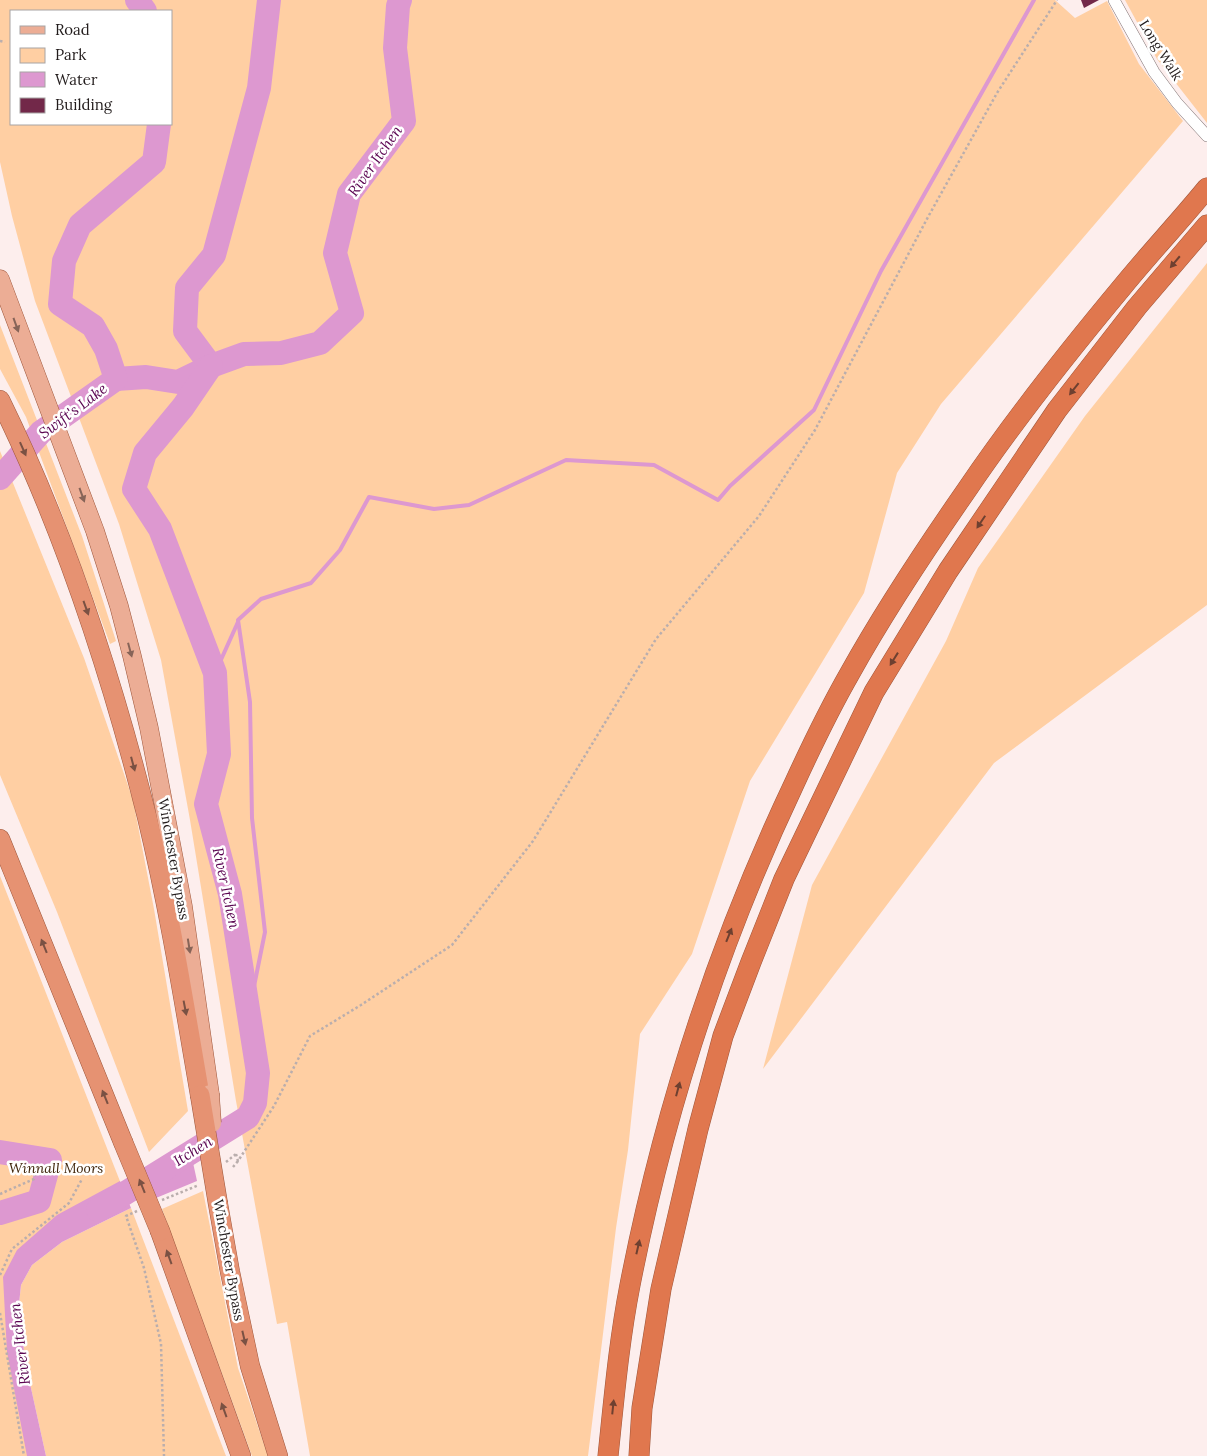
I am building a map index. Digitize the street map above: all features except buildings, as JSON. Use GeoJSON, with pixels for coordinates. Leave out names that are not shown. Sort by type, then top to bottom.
{"type":"FeatureCollection","features":[{"type":"Feature","properties":{"kind":"highway"},"geometry":{"type":"LineString","coordinates":[[608,1456],[617,1371],[630,1287],[657,1166],[686,1060],[722,953],[768,838],[812,746],[850,673],[907,580],[968,489],[1026,409],[1096,319],[1207,188]]}},
{"type":"Feature","properties":{"kind":"highway"},"geometry":{"type":"LineString","coordinates":[[638,1456],[642,1408],[661,1289],[698,1129],[723,1036],[750,962],[784,879],[874,692],[948,571],[1057,410],[1137,307],[1207,225]]}},
{"type":"Feature","properties":{"kind":"highway","name":"Winchester Bypass"},"geometry":{"type":"LineString","coordinates":[[4,408],[38,482],[93,626],[127,741],[157,861],[205,1095],[218,1204],[230,1272],[250,1366],[278,1456]]}},
{"type":"Feature","properties":{"kind":"highway"},"geometry":{"type":"LineString","coordinates":[[0,839],[160,1231],[241,1456]]}},
{"type":"Feature","properties":{"kind":"main road","name":"Winchester Bypass"},"geometry":{"type":"LineString","coordinates":[[0,279],[95,531],[119,606],[149,728],[183,906],[205,1095]]}},
{"type":"Feature","properties":{"kind":"street","name":"Long Walk"},"geometry":{"type":"LineString","coordinates":[[1114,0],[1154,72],[1177,103],[1207,136]]}},
{"type":"Feature","properties":{"kind":"path"},"geometry":{"type":"LineString","coordinates":[[233,1167],[274,1106],[310,1036],[452,946],[533,841],[656,639],[759,516],[815,430],[928,217],[997,93],[1057,0]]}},
{"type":"Feature","properties":{"kind":"path"},"geometry":{"type":"LineString","coordinates":[[0,40],[5,42]]}},
{"type":"Feature","properties":{"kind":"path"},"geometry":{"type":"LineString","coordinates":[[223,1166],[236,1154],[238,1161]]}},
{"type":"Feature","properties":{"kind":"path"},"geometry":{"type":"LineString","coordinates":[[0,1194],[34,1179],[37,1163]]}},
{"type":"Feature","properties":{"kind":"path"},"geometry":{"type":"LineString","coordinates":[[0,1275],[12,1249],[69,1203],[82,1179]]}},
{"type":"Feature","properties":{"kind":"path"},"geometry":{"type":"LineString","coordinates":[[160,1201],[202,1183]]}},
{"type":"Feature","properties":{"kind":"path"},"geometry":{"type":"LineString","coordinates":[[143,1209],[126,1216],[144,1268],[161,1344],[164,1456]]}},
{"type":"Feature","properties":{"kind":"path"},"geometry":{"type":"LineString","coordinates":[[0,1313],[24,1456]]}},
{"type":"Feature","properties":{"kind":"green space"},"geometry":{"type":"Polygon","coordinates":[[[0,0],[1055,0],[1075,18],[1107,1],[1139,64],[1183,121],[941,404],[897,473],[864,593],[750,781],[692,954],[640,1034],[628,1150],[616,1228],[588,1456],[310,1456],[287,1322],[277,1324],[236,1101],[190,820],[161,660],[119,524],[35,301],[12,216],[0,162],[0,0]]]}},
{"type":"Feature","properties":{"kind":"green space"},"geometry":{"type":"Polygon","coordinates":[[[1125,0],[1207,0],[1207,123],[1157,59],[1125,0]]]}},
{"type":"Feature","properties":{"kind":"green space"},"geometry":{"type":"Polygon","coordinates":[[[1207,263],[1207,605],[994,763],[763,1069],[812,885],[946,641],[978,568],[1085,416],[1207,263]]]}},
{"type":"Feature","properties":{"kind":"green space"},"geometry":{"type":"Polygon","coordinates":[[[0,325],[82,536],[116,641],[110,644],[26,417],[0,369],[0,325]]]}},
{"type":"Feature","properties":{"kind":"green space"},"geometry":{"type":"Polygon","coordinates":[[[0,451],[84,658],[133,800],[154,909],[188,1111],[149,1152],[57,912],[0,775],[0,451]]]}},
{"type":"Feature","properties":{"kind":"green space","name":"Winnall Moors"},"geometry":{"type":"Polygon","coordinates":[[[0,876],[125,1194],[27,1263],[13,1307],[41,1456],[0,1456],[0,876]]]}},
{"type":"Feature","properties":{"kind":"green space"},"geometry":{"type":"Polygon","coordinates":[[[203,1191],[238,1368],[268,1456],[252,1456],[162,1209],[203,1191]]]}},
{"type":"Feature","properties":{"kind":"green space"},"geometry":{"type":"Polygon","coordinates":[[[131,1208],[226,1456],[46,1456],[25,1361],[19,1304],[21,1285],[32,1265],[62,1242],[131,1208]]]}},
{"type":"Feature","properties":{"kind":"water"},"geometry":{"type":"Polygon","coordinates":[[[190,1149],[197,1181],[156,1198],[146,1170],[190,1149]]]}},
{"type":"Feature","properties":{"kind":"water"},"geometry":{"type":"Polygon","coordinates":[[[120,1181],[131,1208],[62,1242],[32,1265],[21,1285],[19,1304],[25,1361],[46,1456],[27,1456],[7,1352],[3,1277],[17,1250],[57,1215],[120,1181]]]}},
{"type":"Feature","properties":{"kind":"waterway","name":"Swift's Lake"},"geometry":{"type":"LineString","coordinates":[[137,0],[144,10]]}},
{"type":"Feature","properties":{"kind":"waterway","name":"River Itchen"},"geometry":{"type":"LineString","coordinates":[[211,366],[185,331],[187,288],[214,255],[259,88],[269,0]]}},
{"type":"Feature","properties":{"kind":"waterway","name":"River Itchen"},"geometry":{"type":"LineString","coordinates":[[116,379],[146,377],[178,382],[211,366],[244,354],[281,353],[320,343],[352,313],[335,253],[349,194],[404,121],[395,48],[400,0]]}},
{"type":"Feature","properties":{"kind":"waterway"},"geometry":{"type":"LineString","coordinates":[[249,1011],[265,932],[252,818],[250,702],[238,620],[261,599],[311,583],[340,550],[369,497],[434,509],[469,505],[566,460],[654,465],[718,500],[730,486],[814,410],[881,271],[1034,0]]}},
{"type":"Feature","properties":{"kind":"waterway","name":"Swift's Lake"},"geometry":{"type":"LineString","coordinates":[[0,478],[41,432],[116,379],[106,349],[93,326],[60,304],[64,261],[80,225],[154,162],[159,125]]}},
{"type":"Feature","properties":{"kind":"waterway","name":"River Itchen"},"geometry":{"type":"LineString","coordinates":[[98,1210],[248,1117],[255,1103],[258,1073],[230,894],[206,804],[219,754],[215,673],[160,529],[134,489],[145,453],[183,407],[211,366]]}},
{"type":"Feature","properties":{"kind":"waterway","name":"River Itchen"},"geometry":{"type":"LineString","coordinates":[[215,673],[238,622]]}},
{"type":"Feature","properties":{"kind":"waterway","name":"Swift's Lake"},"geometry":{"type":"LineString","coordinates":[[0,1152],[50,1160],[39,1201],[0,1213]]}},
{"type":"Feature","properties":{"kind":"water label","name":"Itchen"},"geometry":{"type":"Point","coordinates":[193,1151]}}]}
